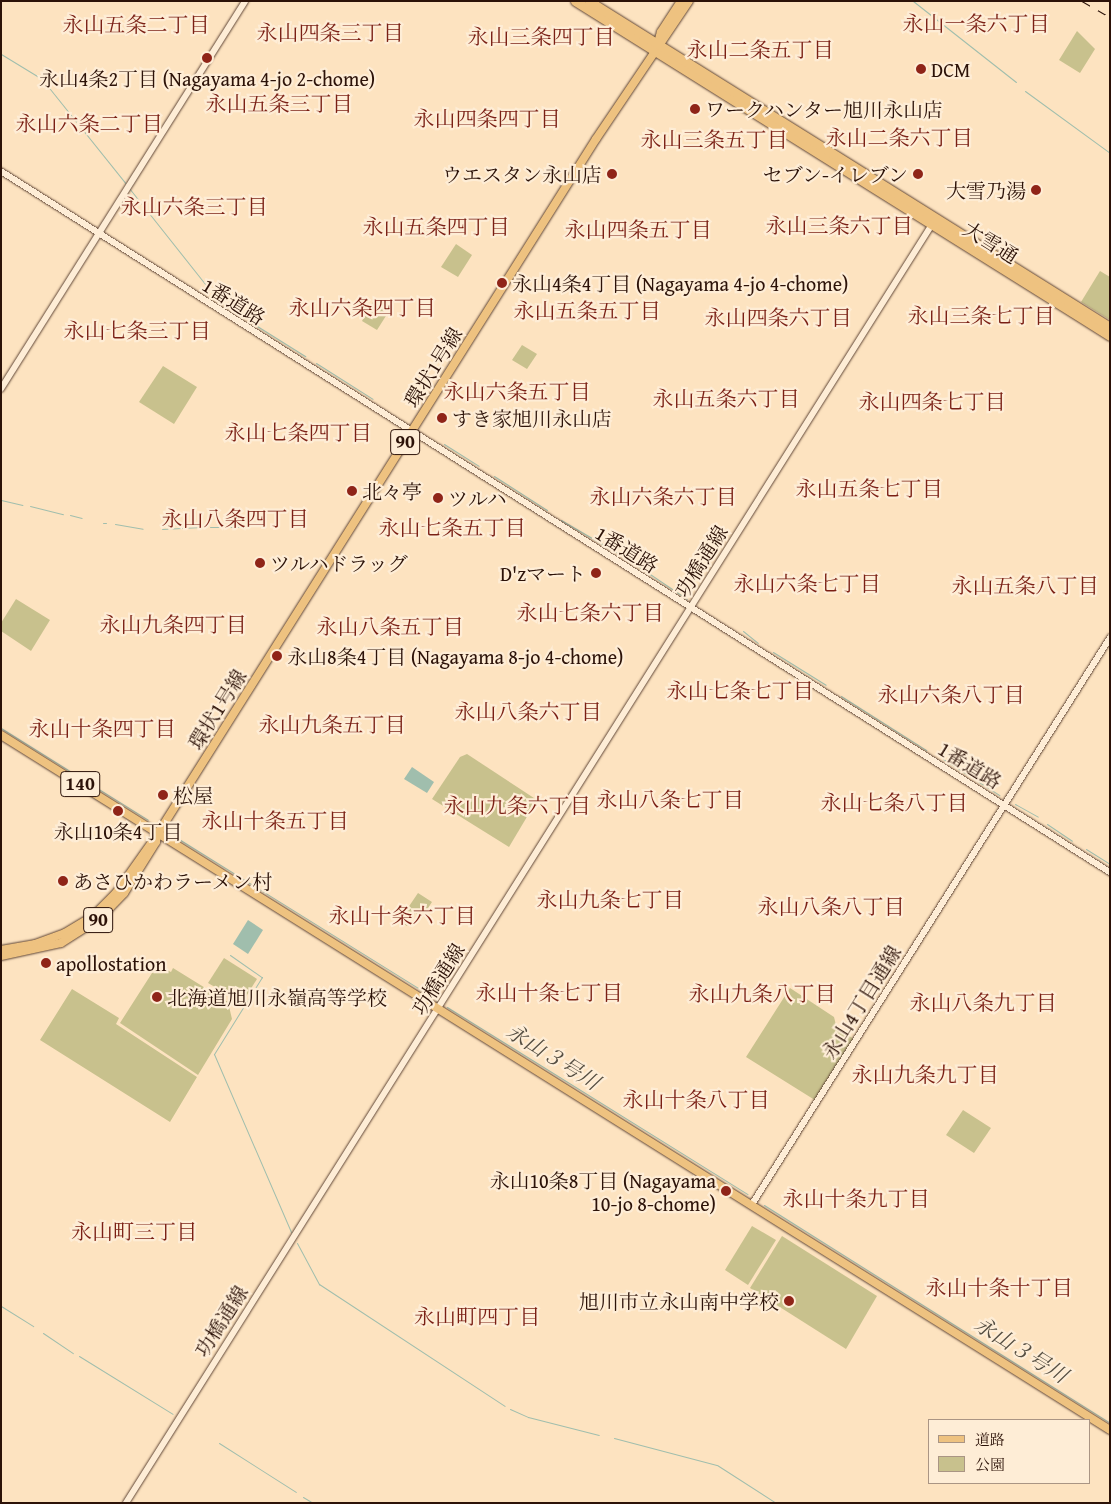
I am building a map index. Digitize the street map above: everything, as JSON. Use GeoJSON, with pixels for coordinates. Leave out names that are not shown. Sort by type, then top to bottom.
{"type":"FeatureCollection","features":[{"type":"Feature","properties":{"kind":"highway","name":"大雪通"},"geometry":{"type":"LineString","coordinates":[[575,1],[656,48],[934,222],[1110,336]]}},
{"type":"Feature","properties":{"kind":"highway","name":"大雪通"},"geometry":{"type":"LineString","coordinates":[[589,1],[656,48]]}},
{"type":"Feature","properties":{"kind":"highway","name":"大雪通"},"geometry":{"type":"LineString","coordinates":[[934,222],[1110,327]]}},
{"type":"Feature","properties":{"kind":"main road","name":"90"},"geometry":{"type":"LineString","coordinates":[[681,6],[688,1]]}},
{"type":"Feature","properties":{"kind":"main road","name":"環状1号線"},"geometry":{"type":"LineString","coordinates":[[1,950],[58,936],[93,916],[116,893],[157,835],[656,48],[661,32],[681,6]]}},
{"type":"Feature","properties":{"kind":"main road","name":"140"},"geometry":{"type":"LineString","coordinates":[[1,735],[157,835],[438,1008],[1110,1430]]}},
{"type":"Feature","properties":{"kind":"main road","name":"環状1号線"},"geometry":{"type":"LineString","coordinates":[[1,956],[61,943],[99,919],[130,884],[156,842],[157,835]]}},
{"type":"Feature","properties":{"kind":"street"},"geometry":{"type":"LineString","coordinates":[[1,389],[245,1]]}},
{"type":"Feature","properties":{"kind":"street","name":"1番道路"},"geometry":{"type":"LineString","coordinates":[[1,172],[411,433],[1110,872]]}},
{"type":"Feature","properties":{"kind":"street","name":"功橋通線"},"geometry":{"type":"LineString","coordinates":[[126,1503],[934,222]]}},
{"type":"Feature","properties":{"kind":"street","name":"永山4丁目通線"},"geometry":{"type":"LineString","coordinates":[[751,1206],[1110,638]]}},
{"type":"Feature","properties":{"kind":"green space"},"geometry":{"type":"Polygon","coordinates":[[[1077,31],[1095,49],[1080,73],[1059,60],[1077,31]]]}},
{"type":"Feature","properties":{"kind":"green space"},"geometry":{"type":"Polygon","coordinates":[[[456,244],[472,255],[458,277],[441,267],[456,244]]]}},
{"type":"Feature","properties":{"kind":"green space"},"geometry":{"type":"Polygon","coordinates":[[[1100,271],[1110,277],[1110,320],[1081,302],[1100,271]]]}},
{"type":"Feature","properties":{"kind":"green space"},"geometry":{"type":"Polygon","coordinates":[[[375,298],[391,308],[377,330],[362,321],[375,298]]]}},
{"type":"Feature","properties":{"kind":"green space"},"geometry":{"type":"Polygon","coordinates":[[[522,345],[537,354],[527,369],[512,360],[522,345]]]}},
{"type":"Feature","properties":{"kind":"green space"},"geometry":{"type":"Polygon","coordinates":[[[163,366],[197,387],[174,424],[139,402],[163,366]]]}},
{"type":"Feature","properties":{"kind":"green space"},"geometry":{"type":"Polygon","coordinates":[[[16,599],[50,620],[31,651],[1,631],[1,623],[16,599]]]}},
{"type":"Feature","properties":{"kind":"green space"},"geometry":{"type":"Polygon","coordinates":[[[467,754],[537,800],[509,847],[432,799],[460,757],[467,754]]]}},
{"type":"Feature","properties":{"kind":"green space"},"geometry":{"type":"Polygon","coordinates":[[[418,893],[432,902],[422,917],[415,913],[407,926],[399,921],[418,893]]]}},
{"type":"Feature","properties":{"kind":"green space"},"geometry":{"type":"Polygon","coordinates":[[[224,958],[257,979],[242,1003],[208,983],[224,958]]]}},
{"type":"Feature","properties":{"kind":"green space"},"geometry":{"type":"Polygon","coordinates":[[[173,968],[228,1002],[232,1019],[198,1075],[120,1023],[152,973],[165,969],[171,972],[173,968]]]}},
{"type":"Feature","properties":{"kind":"green space"},"geometry":{"type":"Polygon","coordinates":[[[790,988],[834,1017],[837,1029],[856,1040],[818,1102],[746,1057],[790,988]]]}},
{"type":"Feature","properties":{"kind":"green space"},"geometry":{"type":"Polygon","coordinates":[[[72,989],[119,1018],[116,1024],[197,1077],[170,1122],[40,1040],[72,989]]]}},
{"type":"Feature","properties":{"kind":"green space"},"geometry":{"type":"Polygon","coordinates":[[[963,1110],[991,1128],[974,1153],[946,1135],[963,1110]]]}},
{"type":"Feature","properties":{"kind":"green space"},"geometry":{"type":"Polygon","coordinates":[[[752,1226],[776,1240],[748,1285],[725,1270],[752,1226]]]}},
{"type":"Feature","properties":{"kind":"green space"},"geometry":{"type":"Polygon","coordinates":[[[782,1236],[877,1296],[846,1349],[750,1288],[782,1236]]]}},
{"type":"Feature","properties":{"kind":"shaded area"},"geometry":{"type":"Polygon","coordinates":[[[412,767],[434,782],[427,793],[404,779],[412,767]]]}},
{"type":"Feature","properties":{"kind":"shaded area"},"geometry":{"type":"Polygon","coordinates":[[[248,920],[263,930],[248,954],[233,944],[248,920]]]}},
{"type":"Feature","properties":{"kind":"waterway"},"geometry":{"type":"LineString","coordinates":[[913,1],[1016,82]]}},
{"type":"Feature","properties":{"kind":"waterway"},"geometry":{"type":"LineString","coordinates":[[1,54],[42,79],[127,185]]}},
{"type":"Feature","properties":{"kind":"waterway"},"geometry":{"type":"LineString","coordinates":[[1025,91],[1110,153]]}},
{"type":"Feature","properties":{"kind":"waterway"},"geometry":{"type":"LineString","coordinates":[[129,188],[217,299]]}},
{"type":"Feature","properties":{"kind":"waterway"},"geometry":{"type":"LineString","coordinates":[[257,326],[305,356]]}},
{"type":"Feature","properties":{"kind":"waterway"},"geometry":{"type":"LineString","coordinates":[[316,363],[373,399]]}},
{"type":"Feature","properties":{"kind":"waterway"},"geometry":{"type":"LineString","coordinates":[[444,444],[479,466]]}},
{"type":"Feature","properties":{"kind":"waterway"},"geometry":{"type":"LineString","coordinates":[[494,476],[547,510]]}},
{"type":"Feature","properties":{"kind":"waterway"},"geometry":{"type":"LineString","coordinates":[[1,500],[22,505]]}},
{"type":"Feature","properties":{"kind":"waterway"},"geometry":{"type":"LineString","coordinates":[[30,506],[63,514]]}},
{"type":"Feature","properties":{"kind":"waterway"},"geometry":{"type":"LineString","coordinates":[[70,515],[82,518]]}},
{"type":"Feature","properties":{"kind":"waterway"},"geometry":{"type":"LineString","coordinates":[[561,520],[616,552]]}},
{"type":"Feature","properties":{"kind":"waterway"},"geometry":{"type":"LineString","coordinates":[[115,524],[143,529]]}},
{"type":"Feature","properties":{"kind":"waterway"},"geometry":{"type":"LineString","coordinates":[[162,529],[201,527]]}},
{"type":"Feature","properties":{"kind":"waterway"},"geometry":{"type":"LineString","coordinates":[[210,527],[248,527]]}},
{"type":"Feature","properties":{"kind":"waterway"},"geometry":{"type":"LineString","coordinates":[[632,562],[687,599]]}},
{"type":"Feature","properties":{"kind":"waterway"},"geometry":{"type":"LineString","coordinates":[[743,631],[758,643]]}},
{"type":"Feature","properties":{"kind":"waterway"},"geometry":{"type":"LineString","coordinates":[[773,652],[826,685]]}},
{"type":"Feature","properties":{"kind":"waterway"},"geometry":{"type":"LineString","coordinates":[[841,696],[926,750]]}},
{"type":"Feature","properties":{"kind":"waterway","name":"永山３号川"},"geometry":{"type":"LineString","coordinates":[[1,728],[148,820]]}},
{"type":"Feature","properties":{"kind":"waterway"},"geometry":{"type":"LineString","coordinates":[[943,759],[999,795]]}},
{"type":"Feature","properties":{"kind":"waterway"},"geometry":{"type":"LineString","coordinates":[[1015,804],[1038,817]]}},
{"type":"Feature","properties":{"kind":"waterway"},"geometry":{"type":"LineString","coordinates":[[1047,824],[1072,841]]}},
{"type":"Feature","properties":{"kind":"waterway","name":"永山３号川"},"geometry":{"type":"LineString","coordinates":[[174,836],[437,1000]]}},
{"type":"Feature","properties":{"kind":"waterway"},"geometry":{"type":"LineString","coordinates":[[1086,849],[1110,864]]}},
{"type":"Feature","properties":{"kind":"waterway"},"geometry":{"type":"LineString","coordinates":[[230,955],[262,977],[214,1054],[291,1232]]}},
{"type":"Feature","properties":{"kind":"waterway","name":"永山３号川"},"geometry":{"type":"LineString","coordinates":[[447,1007],[747,1194]]}},
{"type":"Feature","properties":{"kind":"waterway","name":"永山３号川"},"geometry":{"type":"LineString","coordinates":[[764,1205],[1110,1423]]}},
{"type":"Feature","properties":{"kind":"waterway"},"geometry":{"type":"LineString","coordinates":[[297,1243],[319,1284],[505,1406]]}},
{"type":"Feature","properties":{"kind":"waterway"},"geometry":{"type":"LineString","coordinates":[[1,1306],[33,1326]]}},
{"type":"Feature","properties":{"kind":"waterway"},"geometry":{"type":"LineString","coordinates":[[43,1333],[73,1353]]}},
{"type":"Feature","properties":{"kind":"waterway"},"geometry":{"type":"LineString","coordinates":[[79,1356],[173,1414]]}},
{"type":"Feature","properties":{"kind":"waterway"},"geometry":{"type":"LineString","coordinates":[[510,1409],[528,1417],[599,1435]]}},
{"type":"Feature","properties":{"kind":"waterway"},"geometry":{"type":"LineString","coordinates":[[614,1438],[717,1465],[776,1503]]}},
{"type":"Feature","properties":{"kind":"waterway"},"geometry":{"type":"LineString","coordinates":[[219,1443],[296,1492]]}},
{"type":"Feature","properties":{"kind":"waterway"},"geometry":{"type":"LineString","coordinates":[[303,1497],[313,1503]]}},
{"type":"Feature","properties":{"kind":"railway"},"geometry":{"type":"LineString","coordinates":[[1082,1],[1110,17]]}},
{"type":"Feature","properties":{"kind":"place","name":"永山4条2丁目 (Nagayama 4-jo 2-chome)"},"geometry":{"type":"Point","coordinates":[207,58]}},
{"type":"Feature","properties":{"kind":"place","name":"DCM"},"geometry":{"type":"Point","coordinates":[921,69]}},
{"type":"Feature","properties":{"kind":"place","name":"ワークハンター旭川永山店"},"geometry":{"type":"Point","coordinates":[695,109]}},
{"type":"Feature","properties":{"kind":"place","name":"ウエスタン永山店"},"geometry":{"type":"Point","coordinates":[612,174]}},
{"type":"Feature","properties":{"kind":"place","name":"セブン-イレブン"},"geometry":{"type":"Point","coordinates":[918,174]}},
{"type":"Feature","properties":{"kind":"place","name":"大雪乃湯"},"geometry":{"type":"Point","coordinates":[1036,190]}},
{"type":"Feature","properties":{"kind":"place","name":"永山4条4丁目 (Nagayama 4-jo 4-chome)"},"geometry":{"type":"Point","coordinates":[502,283]}},
{"type":"Feature","properties":{"kind":"place","name":"すき家旭川永山店"},"geometry":{"type":"Point","coordinates":[442,418]}},
{"type":"Feature","properties":{"kind":"place","name":"北々亭"},"geometry":{"type":"Point","coordinates":[352,491]}},
{"type":"Feature","properties":{"kind":"place","name":"ツルハ"},"geometry":{"type":"Point","coordinates":[438,498]}},
{"type":"Feature","properties":{"kind":"place","name":"ツルハドラッグ"},"geometry":{"type":"Point","coordinates":[260,563]}},
{"type":"Feature","properties":{"kind":"place","name":"D'zマート"},"geometry":{"type":"Point","coordinates":[596,573]}},
{"type":"Feature","properties":{"kind":"place","name":"永山8条4丁目 (Nagayama 8-jo 4-chome)"},"geometry":{"type":"Point","coordinates":[277,656]}},
{"type":"Feature","properties":{"kind":"place","name":"松屋"},"geometry":{"type":"Point","coordinates":[163,795]}},
{"type":"Feature","properties":{"kind":"place","name":"永山10条4丁目"},"geometry":{"type":"Point","coordinates":[118,811]}},
{"type":"Feature","properties":{"kind":"place","name":"あさひかわラーメン村"},"geometry":{"type":"Point","coordinates":[63,881]}},
{"type":"Feature","properties":{"kind":"place","name":"apollostation"},"geometry":{"type":"Point","coordinates":[46,963]}},
{"type":"Feature","properties":{"kind":"place","name":"北海道旭川永嶺高等学校"},"geometry":{"type":"Point","coordinates":[157,997]}},
{"type":"Feature","properties":{"kind":"place","name":"永山10条8丁目 (Nagayama 10-jo 8-chome)"},"geometry":{"type":"Point","coordinates":[726,1191]}},
{"type":"Feature","properties":{"kind":"place","name":"旭川市立永山南中学校"},"geometry":{"type":"Point","coordinates":[789,1301]}},
{"type":"Feature","properties":{"kind":"district","name":"永山一条六丁目"},"geometry":{"type":"Point","coordinates":[976,24]}},
{"type":"Feature","properties":{"kind":"district","name":"永山五条二丁目"},"geometry":{"type":"Point","coordinates":[136,25]}},
{"type":"Feature","properties":{"kind":"district","name":"永山四条三丁目"},"geometry":{"type":"Point","coordinates":[330,33]}},
{"type":"Feature","properties":{"kind":"district","name":"永山三条四丁目"},"geometry":{"type":"Point","coordinates":[541,37]}},
{"type":"Feature","properties":{"kind":"district","name":"永山二条五丁目"},"geometry":{"type":"Point","coordinates":[760,50]}},
{"type":"Feature","properties":{"kind":"district","name":"永山五条三丁目"},"geometry":{"type":"Point","coordinates":[279,104]}},
{"type":"Feature","properties":{"kind":"district","name":"永山四条四丁目"},"geometry":{"type":"Point","coordinates":[487,119]}},
{"type":"Feature","properties":{"kind":"district","name":"永山六条二丁目"},"geometry":{"type":"Point","coordinates":[89,124]}},
{"type":"Feature","properties":{"kind":"district","name":"永山二条六丁目"},"geometry":{"type":"Point","coordinates":[899,138]}},
{"type":"Feature","properties":{"kind":"district","name":"永山三条五丁目"},"geometry":{"type":"Point","coordinates":[714,140]}},
{"type":"Feature","properties":{"kind":"district","name":"永山六条三丁目"},"geometry":{"type":"Point","coordinates":[194,207]}},
{"type":"Feature","properties":{"kind":"district","name":"永山三条六丁目"},"geometry":{"type":"Point","coordinates":[839,226]}},
{"type":"Feature","properties":{"kind":"district","name":"永山五条四丁目"},"geometry":{"type":"Point","coordinates":[436,227]}},
{"type":"Feature","properties":{"kind":"district","name":"永山四条五丁目"},"geometry":{"type":"Point","coordinates":[638,230]}},
{"type":"Feature","properties":{"kind":"district","name":"永山六条四丁目"},"geometry":{"type":"Point","coordinates":[362,308]}},
{"type":"Feature","properties":{"kind":"district","name":"永山五条五丁目"},"geometry":{"type":"Point","coordinates":[587,311]}},
{"type":"Feature","properties":{"kind":"district","name":"永山三条七丁目"},"geometry":{"type":"Point","coordinates":[981,316]}},
{"type":"Feature","properties":{"kind":"district","name":"永山四条六丁目"},"geometry":{"type":"Point","coordinates":[778,318]}},
{"type":"Feature","properties":{"kind":"district","name":"永山七条三丁目"},"geometry":{"type":"Point","coordinates":[137,331]}},
{"type":"Feature","properties":{"kind":"district","name":"永山六条五丁目"},"geometry":{"type":"Point","coordinates":[517,392]}},
{"type":"Feature","properties":{"kind":"district","name":"永山五条六丁目"},"geometry":{"type":"Point","coordinates":[726,399]}},
{"type":"Feature","properties":{"kind":"district","name":"永山四条七丁目"},"geometry":{"type":"Point","coordinates":[932,402]}},
{"type":"Feature","properties":{"kind":"district","name":"永山七条四丁目"},"geometry":{"type":"Point","coordinates":[298,433]}},
{"type":"Feature","properties":{"kind":"district","name":"永山五条七丁目"},"geometry":{"type":"Point","coordinates":[869,489]}},
{"type":"Feature","properties":{"kind":"district","name":"永山六条六丁目"},"geometry":{"type":"Point","coordinates":[663,497]}},
{"type":"Feature","properties":{"kind":"district","name":"永山八条四丁目"},"geometry":{"type":"Point","coordinates":[235,519]}},
{"type":"Feature","properties":{"kind":"district","name":"永山七条五丁目"},"geometry":{"type":"Point","coordinates":[452,528]}},
{"type":"Feature","properties":{"kind":"district","name":"永山六条七丁目"},"geometry":{"type":"Point","coordinates":[807,584]}},
{"type":"Feature","properties":{"kind":"district","name":"永山五条八丁目"},"geometry":{"type":"Point","coordinates":[1025,586]}},
{"type":"Feature","properties":{"kind":"district","name":"永山七条六丁目"},"geometry":{"type":"Point","coordinates":[590,613]}},
{"type":"Feature","properties":{"kind":"district","name":"永山九条四丁目"},"geometry":{"type":"Point","coordinates":[173,625]}},
{"type":"Feature","properties":{"kind":"district","name":"永山八条五丁目"},"geometry":{"type":"Point","coordinates":[390,627]}},
{"type":"Feature","properties":{"kind":"district","name":"永山七条七丁目"},"geometry":{"type":"Point","coordinates":[740,691]}},
{"type":"Feature","properties":{"kind":"district","name":"永山六条八丁目"},"geometry":{"type":"Point","coordinates":[951,695]}},
{"type":"Feature","properties":{"kind":"district","name":"永山八条六丁目"},"geometry":{"type":"Point","coordinates":[528,712]}},
{"type":"Feature","properties":{"kind":"district","name":"永山九条五丁目"},"geometry":{"type":"Point","coordinates":[332,725]}},
{"type":"Feature","properties":{"kind":"district","name":"永山十条四丁目"},"geometry":{"type":"Point","coordinates":[102,729]}},
{"type":"Feature","properties":{"kind":"district","name":"永山八条七丁目"},"geometry":{"type":"Point","coordinates":[670,800]}},
{"type":"Feature","properties":{"kind":"district","name":"永山七条八丁目"},"geometry":{"type":"Point","coordinates":[894,803]}},
{"type":"Feature","properties":{"kind":"district","name":"永山九条六丁目"},"geometry":{"type":"Point","coordinates":[517,806]}},
{"type":"Feature","properties":{"kind":"district","name":"永山十条五丁目"},"geometry":{"type":"Point","coordinates":[275,821]}},
{"type":"Feature","properties":{"kind":"district","name":"永山九条七丁目"},"geometry":{"type":"Point","coordinates":[610,900]}},
{"type":"Feature","properties":{"kind":"district","name":"永山八条八丁目"},"geometry":{"type":"Point","coordinates":[831,907]}},
{"type":"Feature","properties":{"kind":"district","name":"永山十条六丁目"},"geometry":{"type":"Point","coordinates":[402,916]}},
{"type":"Feature","properties":{"kind":"district","name":"永山十条七丁目"},"geometry":{"type":"Point","coordinates":[549,993]}},
{"type":"Feature","properties":{"kind":"district","name":"永山九条八丁目"},"geometry":{"type":"Point","coordinates":[762,994]}},
{"type":"Feature","properties":{"kind":"district","name":"永山八条九丁目"},"geometry":{"type":"Point","coordinates":[983,1003]}},
{"type":"Feature","properties":{"kind":"district","name":"永山九条九丁目"},"geometry":{"type":"Point","coordinates":[925,1075]}},
{"type":"Feature","properties":{"kind":"district","name":"永山十条八丁目"},"geometry":{"type":"Point","coordinates":[696,1100]}},
{"type":"Feature","properties":{"kind":"district","name":"永山十条九丁目"},"geometry":{"type":"Point","coordinates":[856,1199]}},
{"type":"Feature","properties":{"kind":"district","name":"永山町三丁目"},"geometry":{"type":"Point","coordinates":[134,1232]}},
{"type":"Feature","properties":{"kind":"district","name":"永山十条十丁目"},"geometry":{"type":"Point","coordinates":[999,1288]}},
{"type":"Feature","properties":{"kind":"district","name":"永山町四丁目"},"geometry":{"type":"Point","coordinates":[477,1317]}}]}
